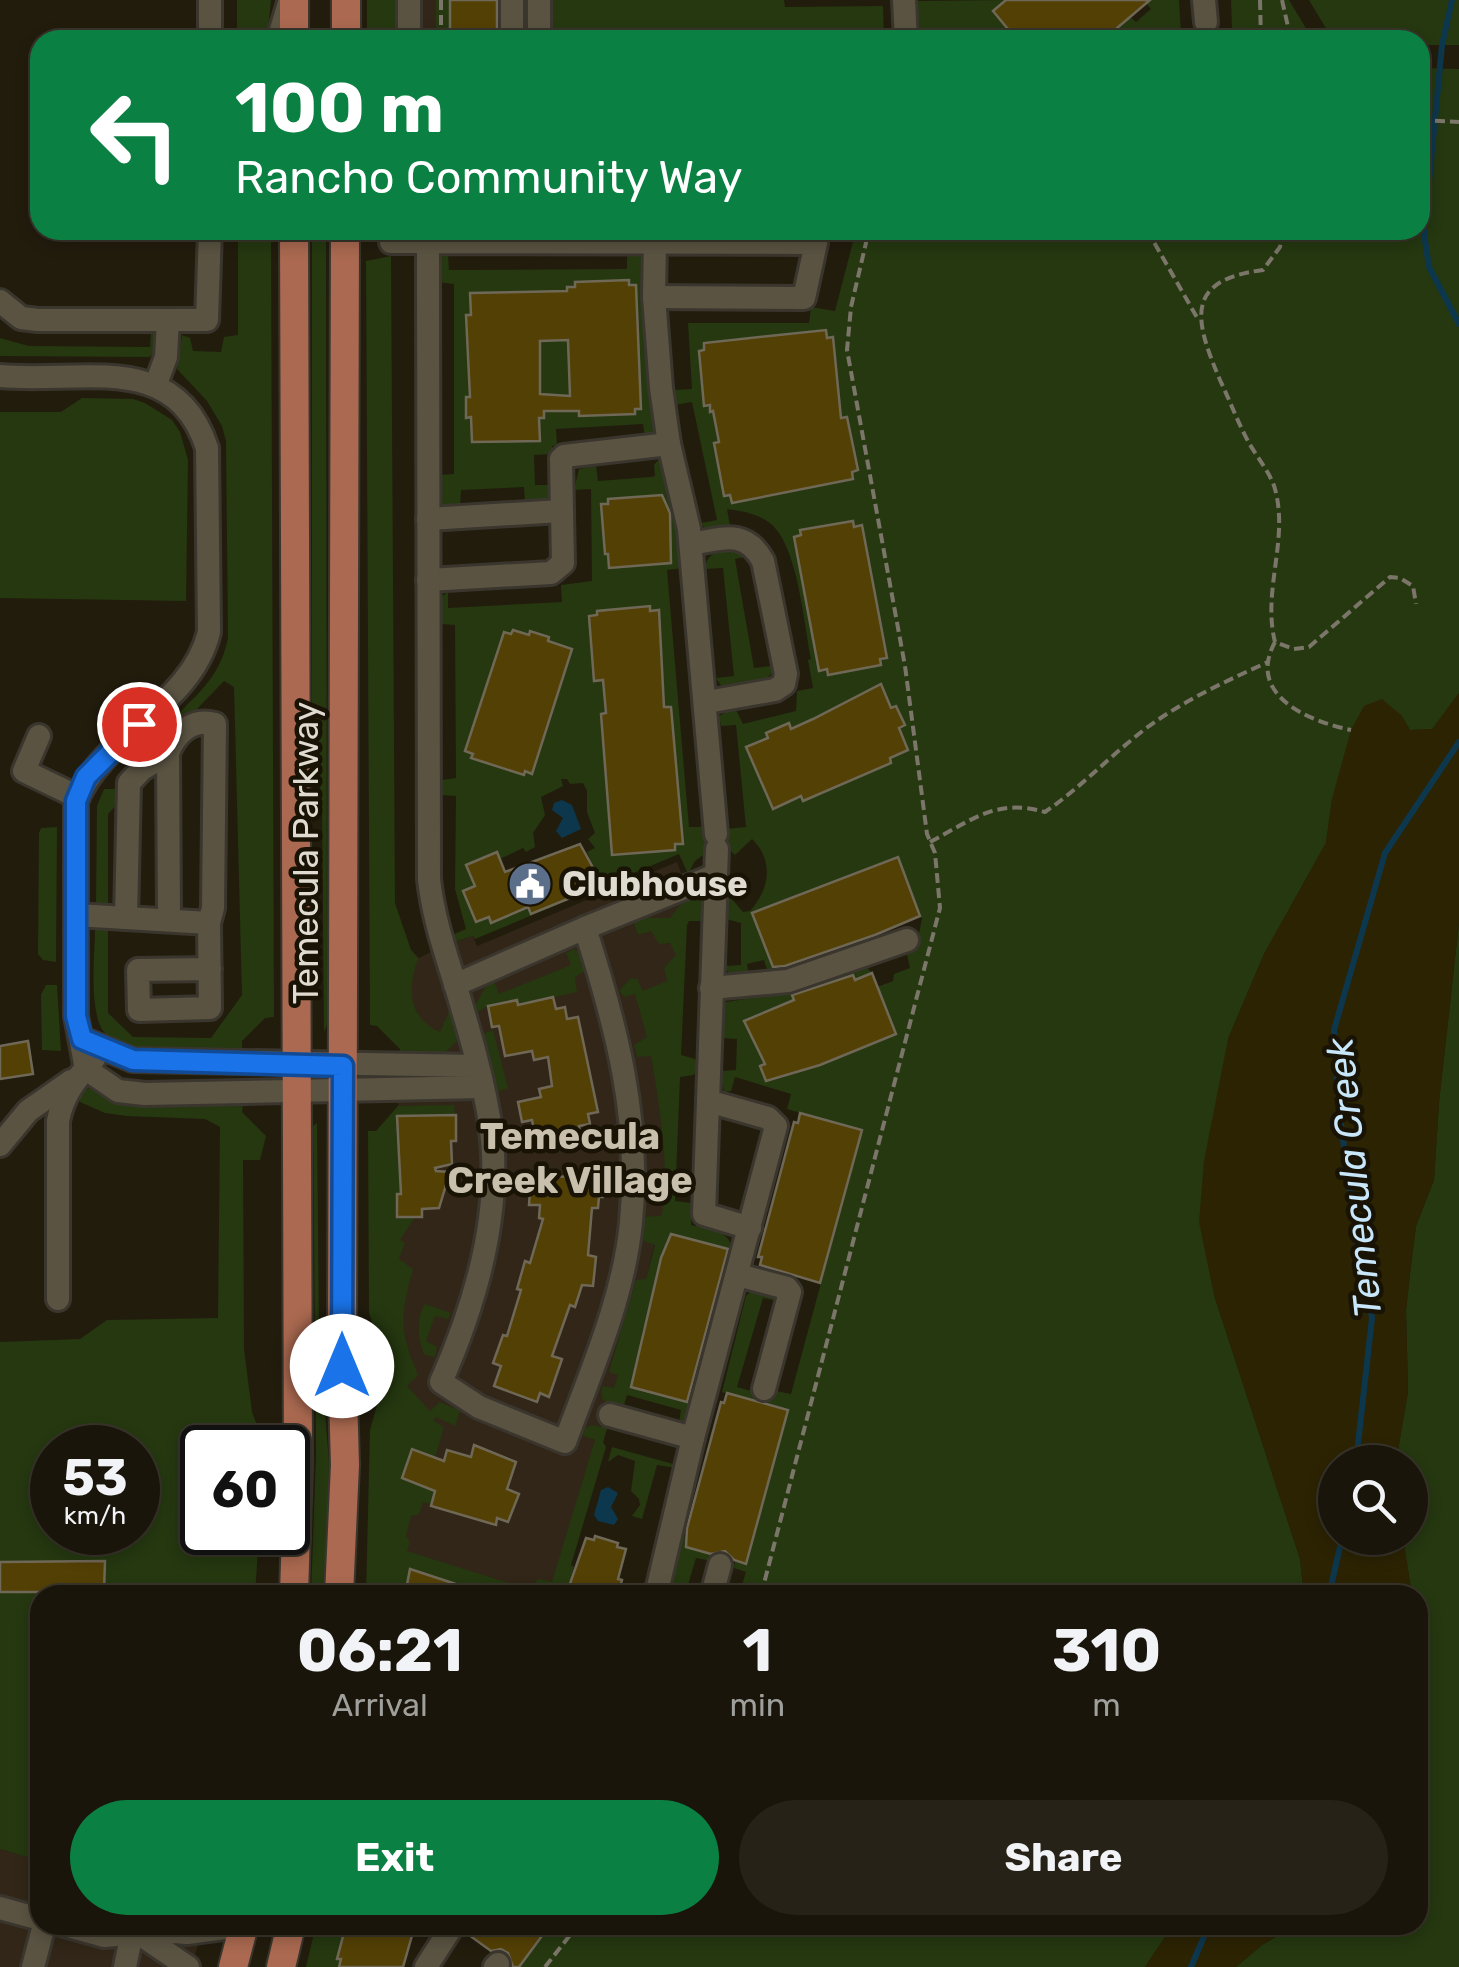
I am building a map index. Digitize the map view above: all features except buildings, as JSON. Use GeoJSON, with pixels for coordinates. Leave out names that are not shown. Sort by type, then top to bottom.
{"type":"FeatureCollection","features":[{"type":"Feature","properties":{"kind":"main road"},"geometry":{"type":"LineString","coordinates":[[292,0],[294,30]]}},
{"type":"Feature","properties":{"kind":"main road"},"geometry":{"type":"LineString","coordinates":[[346,0],[346,30]]}},
{"type":"Feature","properties":{"kind":"main road","name":"Temecula Parkway"},"geometry":{"type":"LineString","coordinates":[[294,240],[298,1464],[294,1585]]}},
{"type":"Feature","properties":{"kind":"main road","name":"Temecula Parkway"},"geometry":{"type":"LineString","coordinates":[[339,1585],[345,1465],[345,240]]}},
{"type":"Feature","properties":{"kind":"main road"},"geometry":{"type":"LineString","coordinates":[[233,1967],[241,1935]]}},
{"type":"Feature","properties":{"kind":"main road"},"geometry":{"type":"LineString","coordinates":[[282,1965],[289,1935]]}},
{"type":"Feature","properties":{"kind":"street"},"geometry":{"type":"LineString","coordinates":[[210,0],[210,30]]}},
{"type":"Feature","properties":{"kind":"street"},"geometry":{"type":"LineString","coordinates":[[282,30],[292,0]]}},
{"type":"Feature","properties":{"kind":"street"},"geometry":{"type":"LineString","coordinates":[[409,30],[410,0]]}},
{"type":"Feature","properties":{"kind":"street"},"geometry":{"type":"LineString","coordinates":[[512,0],[512,30]]}},
{"type":"Feature","properties":{"kind":"street"},"geometry":{"type":"LineString","coordinates":[[539,0],[539,30]]}},
{"type":"Feature","properties":{"kind":"street"},"geometry":{"type":"LineString","coordinates":[[904,0],[906,30]]}},
{"type":"Feature","properties":{"kind":"street"},"geometry":{"type":"LineString","coordinates":[[0,301],[21,318],[38,320],[207,320],[210,240]]}},
{"type":"Feature","properties":{"kind":"street"},"geometry":{"type":"LineString","coordinates":[[391,242],[816,243],[804,298],[654,297]]}},
{"type":"Feature","properties":{"kind":"street"},"geometry":{"type":"LineString","coordinates":[[428,242],[429,879],[437,931],[455,985],[490,1124],[492,1160],[486,1239],[472,1302],[441,1382],[479,1407],[565,1442],[610,1314],[632,1223],[634,1140],[629,1093],[622,1050],[585,928]]}},
{"type":"Feature","properties":{"kind":"street"},"geometry":{"type":"LineString","coordinates":[[656,242],[654,297],[661,388],[691,544],[717,842],[704,1214],[750,1228]]}},
{"type":"Feature","properties":{"kind":"street"},"geometry":{"type":"LineString","coordinates":[[156,384],[166,357],[168,320]]}},
{"type":"Feature","properties":{"kind":"street"},"geometry":{"type":"LineString","coordinates":[[0,376],[130,378],[156,384],[185,405],[200,426],[207,448],[209,632],[204,655],[86,777],[78,797],[76,1016],[82,1039],[81,1073]]}},
{"type":"Feature","properties":{"kind":"street"},"geometry":{"type":"LineString","coordinates":[[428,580],[551,573],[560,568],[560,460],[564,456],[670,444]]}},
{"type":"Feature","properties":{"kind":"street"},"geometry":{"type":"LineString","coordinates":[[428,518],[561,511]]}},
{"type":"Feature","properties":{"kind":"street"},"geometry":{"type":"LineString","coordinates":[[691,544],[738,538],[749,541],[756,550],[762,561],[786,674],[784,684],[775,690],[707,702]]}},
{"type":"Feature","properties":{"kind":"street"},"geometry":{"type":"LineString","coordinates":[[169,920],[168,753],[174,739],[203,721],[215,724],[210,969]]}},
{"type":"Feature","properties":{"kind":"street"},"geometry":{"type":"LineString","coordinates":[[139,724],[168,753]]}},
{"type":"Feature","properties":{"kind":"street"},"geometry":{"type":"LineString","coordinates":[[39,736],[24,771],[78,797]]}},
{"type":"Feature","properties":{"kind":"street"},"geometry":{"type":"LineString","coordinates":[[126,918],[129,784],[140,770],[168,753]]}},
{"type":"Feature","properties":{"kind":"street"},"geometry":{"type":"LineString","coordinates":[[455,985],[716,875]]}},
{"type":"Feature","properties":{"kind":"street"},"geometry":{"type":"LineString","coordinates":[[76,916],[210,923]]}},
{"type":"Feature","properties":{"kind":"street"},"geometry":{"type":"LineString","coordinates":[[711,988],[788,981],[907,940]]}},
{"type":"Feature","properties":{"kind":"street"},"geometry":{"type":"LineString","coordinates":[[82,1039],[133,1060],[296,1062],[343,1079]]}},
{"type":"Feature","properties":{"kind":"street"},"geometry":{"type":"LineString","coordinates":[[58,1299],[58,1121],[62,1101],[104,1048]]}},
{"type":"Feature","properties":{"kind":"street"},"geometry":{"type":"LineString","coordinates":[[81,1073],[118,1091],[145,1094],[296,1092],[343,1079],[478,1077]]}},
{"type":"Feature","properties":{"kind":"street"},"geometry":{"type":"LineString","coordinates":[[0,1145],[28,1111],[81,1073]]}},
{"type":"Feature","properties":{"kind":"street"},"geometry":{"type":"LineString","coordinates":[[658,1585],[774,1121],[708,1101]]}},
{"type":"Feature","properties":{"kind":"street"},"geometry":{"type":"LineString","coordinates":[[738,1275],[790,1292],[764,1389]]}},
{"type":"Feature","properties":{"kind":"street"},"geometry":{"type":"LineString","coordinates":[[610,1416],[693,1438]]}},
{"type":"Feature","properties":{"kind":"street"},"geometry":{"type":"LineString","coordinates":[[715,1585],[720,1566]]}},
{"type":"Feature","properties":{"kind":"street"},"geometry":{"type":"LineString","coordinates":[[0,1908],[30,1918]]}},
{"type":"Feature","properties":{"kind":"street"},"geometry":{"type":"LineString","coordinates":[[33,1967],[39,1935]]}},
{"type":"Feature","properties":{"kind":"street"},"geometry":{"type":"LineString","coordinates":[[125,1967],[134,1935]]}},
{"type":"Feature","properties":{"kind":"street"},"geometry":{"type":"LineString","coordinates":[[138,1935],[188,1967]]}},
{"type":"Feature","properties":{"kind":"street"},"geometry":{"type":"LineString","coordinates":[[426,1967],[447,1935]]}},
{"type":"Feature","properties":{"kind":"path"},"geometry":{"type":"LineString","coordinates":[[441,0],[441,30]]}},
{"type":"Feature","properties":{"kind":"path"},"geometry":{"type":"LineString","coordinates":[[1260,0],[1261,30]]}},
{"type":"Feature","properties":{"kind":"path"},"geometry":{"type":"LineString","coordinates":[[1282,0],[1290,30]]}},
{"type":"Feature","properties":{"kind":"path"},"geometry":{"type":"LineString","coordinates":[[1430,121],[1459,122]]}},
{"type":"Feature","properties":{"kind":"path"},"geometry":{"type":"LineString","coordinates":[[763,1585],[940,908],[905,666],[847,350],[851,308],[867,240]]}},
{"type":"Feature","properties":{"kind":"path"},"geometry":{"type":"LineString","coordinates":[[1153,240],[1201,326]]}},
{"type":"Feature","properties":{"kind":"path"},"geometry":{"type":"LineString","coordinates":[[1281,240],[1280,248],[1262,270],[1238,274],[1215,284],[1206,295],[1201,326],[1203,340],[1245,435],[1275,488],[1279,552],[1272,578],[1275,642],[1266,674],[1278,695],[1295,710],[1320,723],[1351,730]]}},
{"type":"Feature","properties":{"kind":"path"},"geometry":{"type":"LineString","coordinates":[[1275,642],[1294,649],[1309,648],[1390,576],[1413,586],[1416,604]]}},
{"type":"Feature","properties":{"kind":"path"},"geometry":{"type":"LineString","coordinates":[[930,842],[996,808],[1029,807],[1046,812],[1139,734],[1194,698],[1268,662]]}},
{"type":"Feature","properties":{"kind":"path"},"geometry":{"type":"LineString","coordinates":[[545,1967],[570,1935]]}},
{"type":"Feature","properties":{"kind":"shaded area"},"geometry":{"type":"Polygon","coordinates":[[[382,0],[553,0],[553,30],[381,30],[382,0]]]}},
{"type":"Feature","properties":{"kind":"shaded area"},"geometry":{"type":"Polygon","coordinates":[[[677,862],[691,900],[681,916],[666,1198],[620,1384],[562,1585],[497,1585],[399,1556],[390,1115],[398,1106],[400,1053],[408,1018],[400,1001],[411,950],[419,958],[473,936],[477,946],[677,862]]]}},
{"type":"Feature","properties":{"kind":"shaded area"},"geometry":{"type":"Polygon","coordinates":[[[0,1849],[30,1858],[30,1935],[200,1935],[192,1967],[0,1967],[0,1849]]]}},
{"type":"Feature","properties":{"kind":"green space"},"geometry":{"type":"Polygon","coordinates":[[[237,0],[271,0],[268,30],[237,30],[237,0]]]}},
{"type":"Feature","properties":{"kind":"green space"},"geometry":{"type":"Polygon","coordinates":[[[367,0],[398,0],[398,30],[367,30],[367,0]]]}},
{"type":"Feature","properties":{"kind":"green space"},"geometry":{"type":"Polygon","coordinates":[[[436,0],[450,0],[450,30],[436,30],[436,0]]]}},
{"type":"Feature","properties":{"kind":"green space"},"geometry":{"type":"Polygon","coordinates":[[[500,0],[504,0],[504,30],[500,30],[500,0]]]}},
{"type":"Feature","properties":{"kind":"green space"},"geometry":{"type":"Polygon","coordinates":[[[553,0],[784,0],[785,7],[883,6],[884,30],[553,30],[553,0]]]}},
{"type":"Feature","properties":{"kind":"green space"},"geometry":{"type":"Polygon","coordinates":[[[1006,0],[993,12],[1010,30],[918,30],[917,1],[1006,0]]]}},
{"type":"Feature","properties":{"kind":"green space"},"geometry":{"type":"Polygon","coordinates":[[[1179,0],[1181,30],[1115,30],[1130,17],[1136,22],[1151,9],[1146,3],[1179,0]]]}},
{"type":"Feature","properties":{"kind":"green space"},"geometry":{"type":"Polygon","coordinates":[[[1231,0],[1289,0],[1307,30],[1232,30],[1231,0]]]}},
{"type":"Feature","properties":{"kind":"green space"},"geometry":{"type":"Polygon","coordinates":[[[1309,0],[1459,0],[1459,45],[1430,45],[1430,30],[1327,30],[1309,0]]]}},
{"type":"Feature","properties":{"kind":"green space"},"geometry":{"type":"Polygon","coordinates":[[[1430,68],[1459,69],[1459,693],[1433,729],[1410,730],[1401,715],[1332,799],[1326,843],[1264,954],[1228,1039],[1214,1295],[1300,1559],[1303,1585],[742,1585],[746,1572],[734,1568],[735,1561],[747,1563],[788,1411],[722,1392],[746,1296],[753,1289],[778,1296],[778,1301],[763,1298],[737,1387],[773,1397],[776,1391],[791,1394],[862,1131],[787,1109],[791,1094],[735,1077],[731,1091],[724,1092],[720,1071],[736,1070],[737,1039],[721,1038],[722,1011],[726,1002],[797,991],[866,966],[872,973],[855,980],[853,976],[796,1005],[786,1004],[744,1021],[765,1064],[766,1081],[896,1034],[877,987],[910,968],[907,954],[916,948],[922,919],[898,857],[753,913],[774,972],[768,973],[764,960],[747,964],[749,976],[733,976],[726,970],[726,966],[741,965],[741,923],[726,919],[727,900],[731,898],[743,912],[750,911],[762,893],[767,875],[764,856],[752,839],[735,855],[727,847],[726,829],[746,827],[736,725],[721,726],[719,716],[735,708],[743,724],[796,711],[797,691],[813,688],[808,660],[811,659],[799,587],[780,535],[761,518],[727,509],[727,530],[707,532],[701,523],[717,520],[692,402],[675,405],[673,390],[692,389],[688,323],[809,323],[811,307],[835,311],[853,240],[1430,240],[1430,68]]]}},
{"type":"Feature","properties":{"kind":"green space"},"geometry":{"type":"Polygon","coordinates":[[[238,240],[271,240],[274,1017],[265,1018],[242,1041],[242,1048],[161,1051],[120,1043],[106,1034],[98,1020],[95,926],[108,927],[108,1013],[133,1037],[211,1038],[242,995],[234,687],[224,681],[171,736],[164,730],[211,678],[228,638],[226,441],[207,401],[177,369],[182,335],[190,338],[193,351],[221,352],[224,337],[238,335],[238,240]]]}},
{"type":"Feature","properties":{"kind":"green space"},"geometry":{"type":"Polygon","coordinates":[[[312,240],[326,240],[324,1032],[322,803],[312,717],[312,240]]]}},
{"type":"Feature","properties":{"kind":"green space"},"geometry":{"type":"Polygon","coordinates":[[[632,253],[645,260],[655,432],[645,439],[643,424],[556,429],[553,454],[534,455],[535,485],[554,485],[548,499],[525,503],[524,487],[461,490],[460,507],[441,505],[438,475],[454,474],[454,284],[437,282],[438,258],[448,254],[449,270],[627,269],[627,256],[632,253]]]}},
{"type":"Feature","properties":{"kind":"green space"},"geometry":{"type":"Polygon","coordinates":[[[391,256],[395,903],[411,950],[418,959],[412,981],[416,1010],[429,1026],[440,1032],[449,1012],[455,1013],[457,1041],[441,1056],[400,1056],[400,1049],[377,1026],[370,1025],[366,261],[391,256]]]}},
{"type":"Feature","properties":{"kind":"green space"},"geometry":{"type":"Polygon","coordinates":[[[157,331],[156,353],[149,357],[0,356],[0,338],[29,346],[150,347],[151,332],[157,331]]]}},
{"type":"Feature","properties":{"kind":"green space"},"geometry":{"type":"Polygon","coordinates":[[[82,398],[133,399],[145,403],[172,420],[180,432],[188,460],[186,601],[0,598],[0,412],[61,412],[82,398]]]}},
{"type":"Feature","properties":{"kind":"green space"},"geometry":{"type":"Polygon","coordinates":[[[658,460],[666,467],[679,529],[683,568],[667,570],[689,827],[705,827],[707,852],[695,861],[688,874],[679,854],[475,939],[473,936],[454,942],[452,935],[466,929],[455,889],[456,796],[440,795],[442,780],[456,778],[455,625],[439,624],[439,598],[448,592],[448,608],[562,602],[561,585],[592,581],[591,489],[574,490],[579,469],[596,466],[598,481],[655,476],[654,465],[658,460]],[[561,779],[563,786],[541,797],[545,815],[533,833],[535,847],[500,859],[496,852],[467,865],[475,886],[463,892],[476,922],[489,917],[491,923],[528,907],[532,914],[569,898],[567,892],[596,873],[587,852],[595,848],[588,839],[595,833],[587,812],[587,791],[583,783],[570,784],[561,779]]]}},
{"type":"Feature","properties":{"kind":"green space"},"geometry":{"type":"Polygon","coordinates":[[[737,547],[750,556],[735,559],[754,668],[775,669],[759,682],[723,688],[716,678],[734,676],[723,568],[705,569],[712,555],[737,547]]]}},
{"type":"Feature","properties":{"kind":"green space"},"geometry":{"type":"Polygon","coordinates":[[[104,789],[117,789],[117,798],[122,799],[108,814],[108,906],[96,905],[97,806],[104,789]]]}},
{"type":"Feature","properties":{"kind":"green space"},"geometry":{"type":"Polygon","coordinates":[[[57,827],[56,962],[43,960],[38,954],[39,833],[41,828],[57,827]]]}},
{"type":"Feature","properties":{"kind":"green space"},"geometry":{"type":"Polygon","coordinates":[[[697,892],[705,898],[701,921],[689,921],[687,925],[681,1055],[695,1059],[697,1068],[694,1075],[680,1077],[675,1201],[691,1203],[691,1225],[723,1234],[732,1250],[672,1234],[661,1258],[651,1318],[647,1317],[642,1333],[646,1335],[631,1387],[691,1403],[684,1424],[679,1423],[681,1410],[627,1395],[623,1408],[607,1403],[602,1398],[602,1386],[614,1388],[618,1375],[609,1372],[636,1280],[646,1279],[655,1245],[641,1240],[643,1217],[661,1216],[665,1181],[651,1056],[637,1057],[634,1045],[647,1037],[635,994],[624,997],[619,991],[631,978],[637,979],[643,991],[667,981],[664,968],[676,955],[670,943],[659,944],[651,931],[638,935],[634,923],[644,918],[670,918],[684,900],[697,892]]]}},
{"type":"Feature","properties":{"kind":"green space"},"geometry":{"type":"Polygon","coordinates":[[[1459,923],[1459,1967],[1236,1967],[1278,1935],[1428,1935],[1428,1585],[1410,1585],[1406,1555],[1428,1555],[1428,1445],[1399,1445],[1408,1392],[1406,1310],[1416,1226],[1434,1180],[1459,923]]]}},
{"type":"Feature","properties":{"kind":"green space"},"geometry":{"type":"Polygon","coordinates":[[[574,949],[583,954],[587,970],[575,977],[577,992],[518,1005],[517,1000],[488,1006],[476,1013],[474,1007],[488,983],[495,983],[499,994],[571,965],[566,953],[574,949]]]}},
{"type":"Feature","properties":{"kind":"green space"},"geometry":{"type":"Polygon","coordinates":[[[46,985],[57,985],[61,1051],[42,1050],[41,995],[46,985]]]}},
{"type":"Feature","properties":{"kind":"green space"},"geometry":{"type":"Polygon","coordinates":[[[493,1030],[508,1088],[497,1092],[482,1034],[493,1030]]]}},
{"type":"Feature","properties":{"kind":"green space"},"geometry":{"type":"Polygon","coordinates":[[[88,1088],[140,1103],[243,1105],[242,1112],[266,1136],[260,1160],[243,1160],[244,1349],[257,1425],[180,1425],[180,1555],[258,1555],[256,1585],[30,1585],[30,1858],[0,1849],[0,1342],[80,1339],[107,1320],[218,1318],[220,1127],[205,1119],[105,1113],[80,1102],[88,1088]]]}},
{"type":"Feature","properties":{"kind":"green space"},"geometry":{"type":"Polygon","coordinates":[[[454,1105],[455,1115],[397,1117],[401,1194],[397,1194],[397,1216],[415,1217],[400,1240],[405,1243],[399,1259],[413,1269],[404,1323],[407,1346],[418,1375],[407,1386],[430,1411],[440,1402],[460,1411],[455,1426],[436,1417],[433,1420],[444,1427],[435,1458],[412,1450],[402,1478],[435,1491],[431,1504],[423,1502],[419,1514],[411,1516],[407,1551],[515,1585],[448,1585],[410,1569],[407,1585],[366,1585],[370,1430],[378,1402],[378,1340],[369,1313],[368,1131],[376,1131],[398,1106],[454,1105]]]}},
{"type":"Feature","properties":{"kind":"green space"},"geometry":{"type":"Polygon","coordinates":[[[317,1123],[319,1331],[329,1464],[326,1585],[311,1585],[316,1454],[313,1126],[317,1123]]]}},
{"type":"Feature","properties":{"kind":"green space"},"geometry":{"type":"Polygon","coordinates":[[[425,1304],[451,1313],[448,1319],[435,1316],[426,1341],[437,1347],[435,1357],[425,1355],[420,1343],[419,1322],[425,1304]]]}},
{"type":"Feature","properties":{"kind":"green space"},"geometry":{"type":"Polygon","coordinates":[[[592,1425],[607,1428],[603,1442],[606,1447],[571,1565],[574,1567],[569,1585],[534,1585],[538,1579],[552,1582],[595,1440],[582,1435],[592,1425]]]}},
{"type":"Feature","properties":{"kind":"green space"},"geometry":{"type":"Polygon","coordinates":[[[612,1447],[673,1464],[678,1447],[681,1451],[676,1468],[657,1465],[642,1519],[632,1516],[640,1505],[631,1491],[635,1461],[618,1455],[608,1462],[612,1447]]]}},
{"type":"Feature","properties":{"kind":"green space"},"geometry":{"type":"Polygon","coordinates":[[[683,1536],[689,1538],[687,1547],[714,1554],[712,1561],[696,1558],[688,1585],[671,1585],[683,1536]]]}},
{"type":"Feature","properties":{"kind":"green space"},"geometry":{"type":"Polygon","coordinates":[[[314,1935],[346,1935],[337,1958],[341,1960],[339,1967],[306,1967],[314,1935]]]}},
{"type":"Feature","properties":{"kind":"green space"},"geometry":{"type":"Polygon","coordinates":[[[543,1935],[1166,1935],[1145,1967],[519,1967],[543,1935]]]}},
{"type":"Feature","properties":{"kind":"sand"},"geometry":{"type":"Polygon","coordinates":[[[1459,693],[1459,923],[1434,1180],[1416,1226],[1406,1310],[1408,1392],[1399,1445],[1318,1445],[1318,1555],[1406,1555],[1410,1585],[1303,1585],[1300,1559],[1214,1295],[1199,1222],[1204,1161],[1228,1039],[1264,954],[1326,843],[1332,799],[1351,730],[1364,706],[1382,699],[1401,715],[1410,730],[1432,729],[1459,693]]]}},
{"type":"Feature","properties":{"kind":"sand"},"geometry":{"type":"Polygon","coordinates":[[[1166,1935],[1278,1935],[1236,1967],[1145,1967],[1166,1935]]]}},
{"type":"Feature","properties":{"kind":"water"},"geometry":{"type":"Polygon","coordinates":[[[562,800],[572,805],[581,829],[562,838],[556,831],[563,818],[552,810],[554,803],[562,800]]]}},
{"type":"Feature","properties":{"kind":"water"},"geometry":{"type":"Polygon","coordinates":[[[608,1487],[618,1493],[611,1507],[618,1519],[614,1525],[598,1521],[594,1515],[601,1490],[608,1487]]]}},
{"type":"Feature","properties":{"kind":"waterway","name":"Temecula Creek"},"geometry":{"type":"LineString","coordinates":[[1430,171],[1442,45],[1452,0]]}},
{"type":"Feature","properties":{"kind":"waterway","name":"Temecula Creek"},"geometry":{"type":"LineString","coordinates":[[1425,240],[1429,267],[1459,324]]}},
{"type":"Feature","properties":{"kind":"waterway","name":"Temecula Creek"},"geometry":{"type":"LineString","coordinates":[[1358,1445],[1372,1318],[1358,1252],[1340,1117],[1334,1030],[1385,853],[1459,742]]}},
{"type":"Feature","properties":{"kind":"waterway","name":"Temecula Creek"},"geometry":{"type":"LineString","coordinates":[[1331,1585],[1338,1555]]}},
{"type":"Feature","properties":{"kind":"waterway","name":"Temecula Creek"},"geometry":{"type":"LineString","coordinates":[[1191,1967],[1205,1935]]}},
{"type":"Feature","properties":{"kind":"place","name":"Clubhouse"},"geometry":{"type":"Point","coordinates":[530,884]}},
{"type":"Feature","properties":{"kind":"district","name":"Temecula Creek Village"},"geometry":{"type":"Point","coordinates":[570,1158]}},
{"type":"Feature","properties":{"kind":"route"},"geometry":{"type":"LineString","coordinates":[[139,724],[86,777],[76,801],[76,1016],[82,1039],[133,1060],[343,1066],[342,1366]]}}]}
